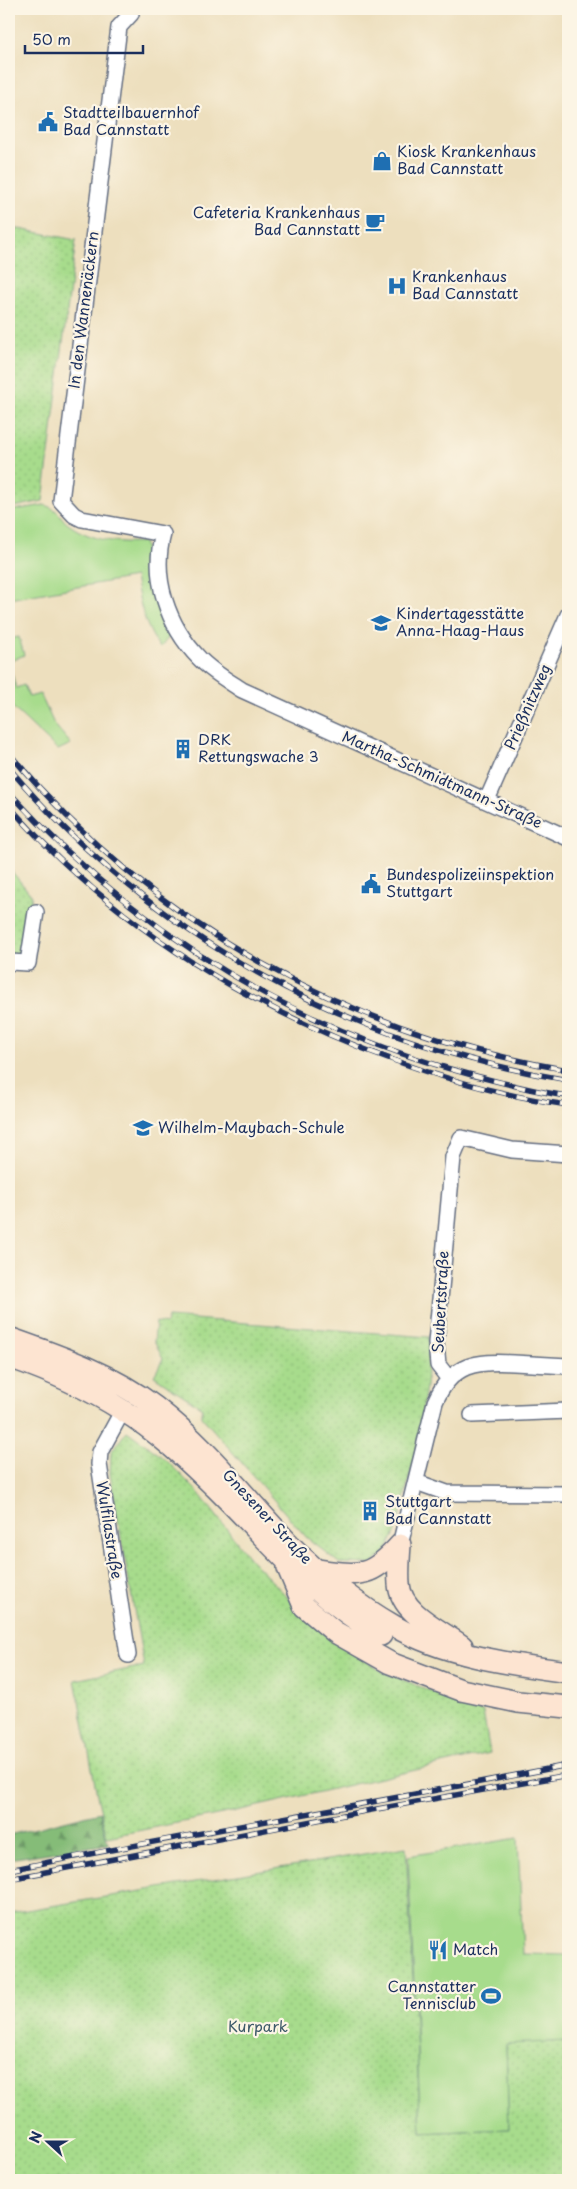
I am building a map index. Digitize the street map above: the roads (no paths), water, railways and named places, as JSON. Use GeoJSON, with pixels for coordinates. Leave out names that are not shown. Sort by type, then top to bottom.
{"type":"FeatureCollection","features":[{"type":"Feature","properties":{"kind":"main road","name":"Gnesener Straße"},"geometry":{"type":"LineString","coordinates":[[9,1338],[76,1363],[120,1383],[156,1408],[222,1469],[294,1548],[316,1569],[370,1611],[395,1627],[449,1650],[514,1664],[568,1672]]}},
{"type":"Feature","properties":{"kind":"main road","name":"Gnesener Straße"},"geometry":{"type":"LineString","coordinates":[[9,1357],[65,1380],[123,1410],[174,1449],[215,1488],[285,1561],[324,1596],[353,1617],[403,1646],[465,1668],[510,1678],[568,1686]]}},
{"type":"Feature","properties":{"kind":"main road"},"geometry":{"type":"LineString","coordinates":[[316,1569],[357,1575],[383,1563],[400,1545]]}},
{"type":"Feature","properties":{"kind":"main road"},"geometry":{"type":"LineString","coordinates":[[400,1545],[398,1584],[409,1608],[474,1656]]}},
{"type":"Feature","properties":{"kind":"main road"},"geometry":{"type":"LineString","coordinates":[[285,1561],[304,1606],[335,1632],[390,1663],[461,1690],[518,1702],[568,1707]]}},
{"type":"Feature","properties":{"kind":"street","name":"In den Wannenäckern"},"geometry":{"type":"LineString","coordinates":[[131,14],[119,27],[61,501],[74,516],[82,519],[163,534]]}},
{"type":"Feature","properties":{"kind":"street","name":"Martha-Schmidtmann-Straße"},"geometry":{"type":"LineString","coordinates":[[163,534],[159,567],[166,606],[184,641],[200,660],[213,671],[242,690],[568,838]]}},
{"type":"Feature","properties":{"kind":"street","name":"Prießnitzweg"},"geometry":{"type":"LineString","coordinates":[[487,800],[564,637],[568,615]]}},
{"type":"Feature","properties":{"kind":"street"},"geometry":{"type":"LineString","coordinates":[[9,962],[28,963],[36,912]]}},
{"type":"Feature","properties":{"kind":"street","name":"Seubertstraße"},"geometry":{"type":"LineString","coordinates":[[449,1379],[438,1365],[436,1343],[453,1157],[461,1138],[512,1150],[568,1154]]}},
{"type":"Feature","properties":{"kind":"street"},"geometry":{"type":"LineString","coordinates":[[400,1545],[435,1402],[440,1390],[449,1379],[459,1370],[473,1364],[486,1362],[568,1366]]}},
{"type":"Feature","properties":{"kind":"street","name":"Wulfilastraße"},"geometry":{"type":"LineString","coordinates":[[123,1410],[100,1452],[99,1464],[128,1655]]}},
{"type":"Feature","properties":{"kind":"street"},"geometry":{"type":"LineString","coordinates":[[472,1415],[568,1411]]}},
{"type":"Feature","properties":{"kind":"street"},"geometry":{"type":"LineString","coordinates":[[416,1482],[447,1493],[568,1494]]}},
{"type":"Feature","properties":{"kind":"railway"},"geometry":{"type":"LineString","coordinates":[[9,753],[65,814],[126,870],[191,919],[260,962],[332,999],[408,1029],[486,1053],[568,1070]]}},
{"type":"Feature","properties":{"kind":"railway"},"geometry":{"type":"LineString","coordinates":[[9,768],[65,829],[126,883],[191,932],[260,974],[333,1010],[409,1040],[487,1063],[568,1080]]}},
{"type":"Feature","properties":{"kind":"railway"},"geometry":{"type":"LineString","coordinates":[[9,792],[58,842],[109,888],[163,930],[220,967],[279,1001],[341,1030],[405,1055],[472,1075],[532,1090],[568,1096]]}},
{"type":"Feature","properties":{"kind":"railway"},"geometry":{"type":"LineString","coordinates":[[9,806],[50,849],[93,889],[139,925],[186,958],[288,1016],[341,1040],[438,1075],[524,1098],[568,1105]]}},
{"type":"Feature","properties":{"kind":"railway"},"geometry":{"type":"LineString","coordinates":[[9,1870],[568,1765]]}},
{"type":"Feature","properties":{"kind":"railway"},"geometry":{"type":"LineString","coordinates":[[9,1879],[349,1814],[568,1775]]}},
{"type":"Feature","properties":{"kind":"place","name":"Stadtteilbauernhof Bad Cannstatt"},"geometry":{"type":"Point","coordinates":[48,122]}},
{"type":"Feature","properties":{"kind":"place","name":"Kiosk Krankenhaus Bad Cannstatt"},"geometry":{"type":"Point","coordinates":[382,161]}},
{"type":"Feature","properties":{"kind":"place","name":"Cafeteria Krankenhaus Bad Cannstatt"},"geometry":{"type":"Point","coordinates":[375,222]}},
{"type":"Feature","properties":{"kind":"place","name":"Krankenhaus Bad Cannstatt"},"geometry":{"type":"Point","coordinates":[397,286]}},
{"type":"Feature","properties":{"kind":"place","name":"Kindertagesstätte Anna-Haag-Haus"},"geometry":{"type":"Point","coordinates":[381,623]}},
{"type":"Feature","properties":{"kind":"place","name":"DRK Rettungswache 3"},"geometry":{"type":"Point","coordinates":[183,749]}},
{"type":"Feature","properties":{"kind":"place","name":"Bundespolizeiinspektion Stuttgart"},"geometry":{"type":"Point","coordinates":[371,884]}},
{"type":"Feature","properties":{"kind":"place","name":"Wilhelm-Maybach-Schule"},"geometry":{"type":"Point","coordinates":[143,1128]}},
{"type":"Feature","properties":{"kind":"place","name":"Stuttgart Bad Cannstatt"},"geometry":{"type":"Point","coordinates":[370,1511]}},
{"type":"Feature","properties":{"kind":"place","name":"Match"},"geometry":{"type":"Point","coordinates":[438,1950]}},
{"type":"Feature","properties":{"kind":"place","name":"Cannstatter Tennisclub"},"geometry":{"type":"Point","coordinates":[491,1996]}},
{"type":"Feature","properties":{"kind":"park label","name":"Kurpark"},"geometry":{"type":"Point","coordinates":[258,2027]}}]}
